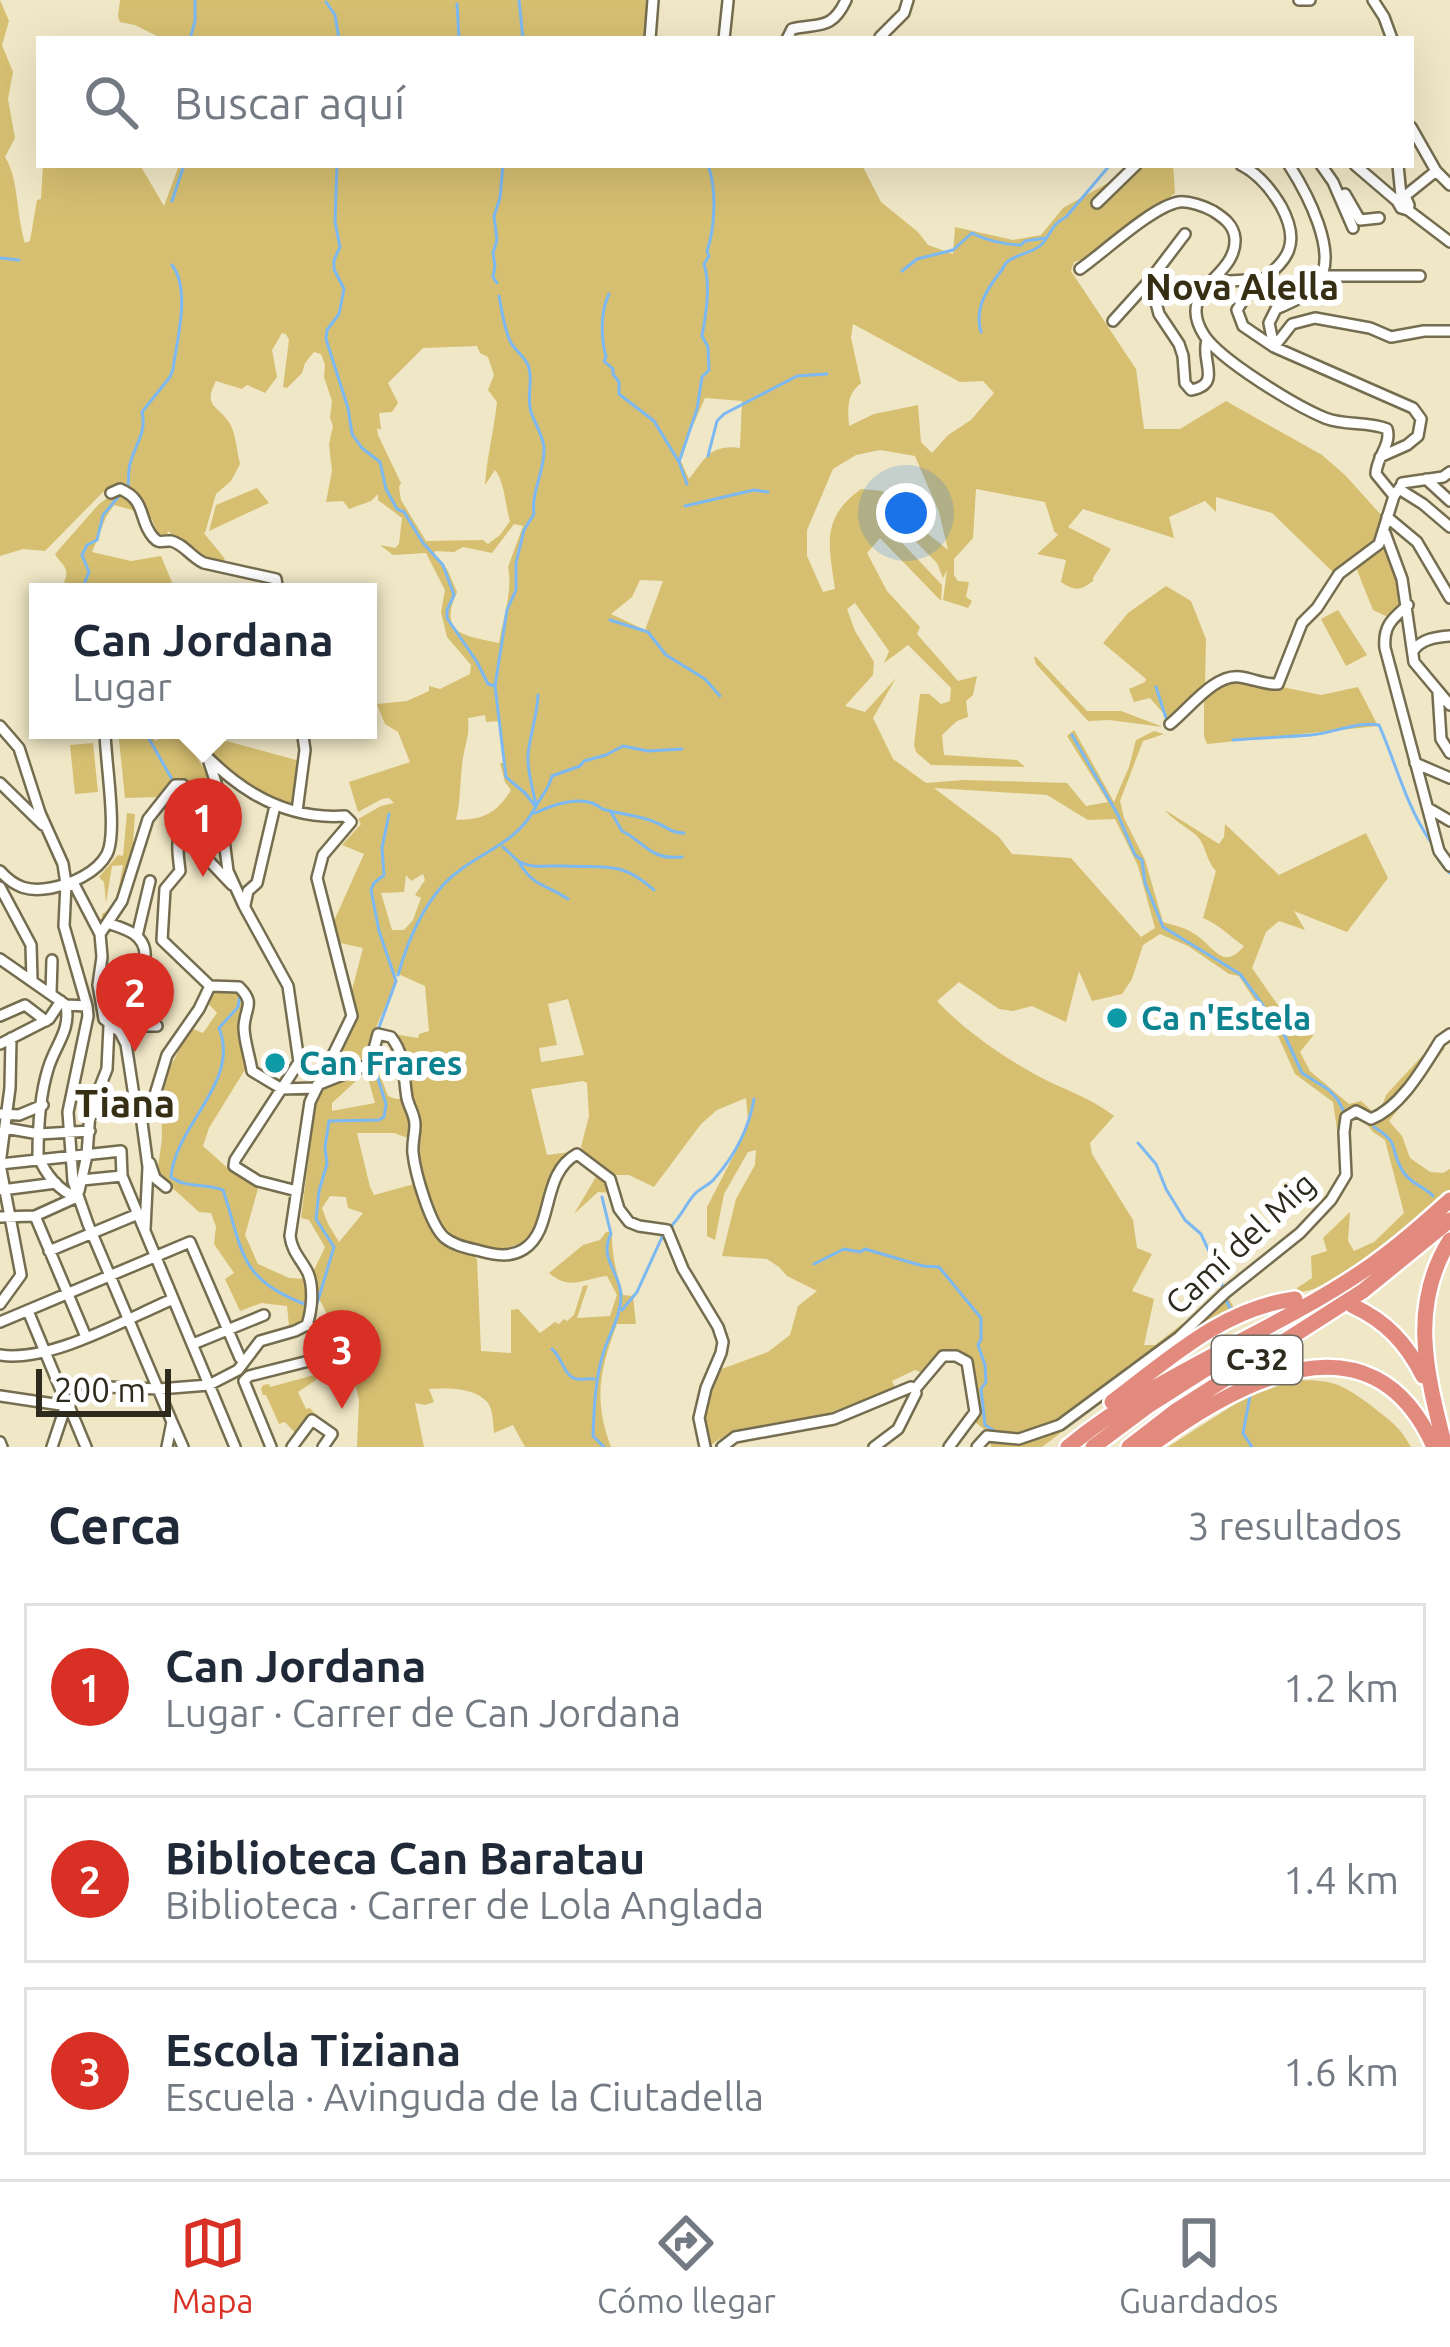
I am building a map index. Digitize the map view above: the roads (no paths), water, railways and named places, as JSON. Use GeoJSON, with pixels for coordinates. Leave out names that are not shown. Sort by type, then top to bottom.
{"type":"FeatureCollection","features":[{"type":"Feature","properties":{"kind":"highway","name":"C-32"},"geometry":{"type":"LineString","coordinates":[[1061,1445],[1167,1379],[1341,1285],[1385,1256],[1450,1200]]}},
{"type":"Feature","properties":{"kind":"highway","name":"C-32"},"geometry":{"type":"LineString","coordinates":[[1129,1447],[1177,1410],[1337,1309],[1450,1220]]}},
{"type":"Feature","properties":{"kind":"highway"},"geometry":{"type":"LineString","coordinates":[[1445,1447],[1425,1364],[1423,1319],[1433,1273],[1450,1240]]}},
{"type":"Feature","properties":{"kind":"highway"},"geometry":{"type":"LineString","coordinates":[[1114,1447],[1386,1274]]}},
{"type":"Feature","properties":{"kind":"highway"},"geometry":{"type":"LineString","coordinates":[[1093,1447],[1148,1406],[1341,1285]]}},
{"type":"Feature","properties":{"kind":"highway"},"geometry":{"type":"LineString","coordinates":[[1061,1445],[1210,1330],[1257,1307],[1295,1299]]}},
{"type":"Feature","properties":{"kind":"highway"},"geometry":{"type":"LineString","coordinates":[[1353,1306],[1399,1338],[1416,1362],[1435,1407]]}},
{"type":"Feature","properties":{"kind":"highway"},"geometry":{"type":"LineString","coordinates":[[1149,1447],[1257,1382],[1290,1370],[1317,1367],[1352,1371],[1396,1393],[1418,1418],[1434,1447]]}},
{"type":"Feature","properties":{"kind":"street"},"geometry":{"type":"LineString","coordinates":[[650,36],[653,0]]}},
{"type":"Feature","properties":{"kind":"street"},"geometry":{"type":"LineString","coordinates":[[724,36],[729,0]]}},
{"type":"Feature","properties":{"kind":"street"},"geometry":{"type":"LineString","coordinates":[[788,36],[792,28],[830,22],[846,0]]}},
{"type":"Feature","properties":{"kind":"street"},"geometry":{"type":"LineString","coordinates":[[882,36],[904,13],[908,0]]}},
{"type":"Feature","properties":{"kind":"street"},"geometry":{"type":"LineString","coordinates":[[1299,0],[1310,0]]}},
{"type":"Feature","properties":{"kind":"street"},"geometry":{"type":"LineString","coordinates":[[1373,0],[1391,36]]}},
{"type":"Feature","properties":{"kind":"street"},"geometry":{"type":"LineString","coordinates":[[1414,132],[1436,171],[1450,185]]}},
{"type":"Feature","properties":{"kind":"street"},"geometry":{"type":"LineString","coordinates":[[1096,203],[1133,168]]}},
{"type":"Feature","properties":{"kind":"street"},"geometry":{"type":"LineString","coordinates":[[1248,168],[1269,187],[1292,235],[1288,255],[1245,296],[1237,310],[1243,326],[1274,347],[1413,407],[1421,418],[1418,436],[1380,457]]}},
{"type":"Feature","properties":{"kind":"street"},"geometry":{"type":"LineString","coordinates":[[1274,347],[1269,323],[1276,309],[1317,284],[1325,258],[1320,226],[1291,168]]}},
{"type":"Feature","properties":{"kind":"street"},"geometry":{"type":"LineString","coordinates":[[1323,168],[1353,228]]}},
{"type":"Feature","properties":{"kind":"street"},"geometry":{"type":"LineString","coordinates":[[1359,168],[1450,242]]}},
{"type":"Feature","properties":{"kind":"street"},"geometry":{"type":"LineString","coordinates":[[1398,168],[1401,198]]}},
{"type":"Feature","properties":{"kind":"street"},"geometry":{"type":"LineString","coordinates":[[1401,198],[1436,171]]}},
{"type":"Feature","properties":{"kind":"street"},"geometry":{"type":"LineString","coordinates":[[1333,182],[1360,220],[1379,218]]}},
{"type":"Feature","properties":{"kind":"street"},"geometry":{"type":"LineString","coordinates":[[1081,269],[1161,208],[1182,202],[1207,208],[1228,221],[1235,239],[1228,262],[1196,303],[1198,325],[1207,340],[1236,367],[1324,418],[1387,429],[1389,438],[1376,474],[1384,485],[1423,504],[1450,527]]}},
{"type":"Feature","properties":{"kind":"street"},"geometry":{"type":"LineString","coordinates":[[1113,321],[1185,234]]}},
{"type":"Feature","properties":{"kind":"street"},"geometry":{"type":"LineString","coordinates":[[1322,276],[1420,275]]}},
{"type":"Feature","properties":{"kind":"street"},"geometry":{"type":"LineString","coordinates":[[1211,282],[1266,278]]}},
{"type":"Feature","properties":{"kind":"street"},"geometry":{"type":"LineString","coordinates":[[1150,280],[1159,314],[1184,356],[1185,383],[1191,390],[1201,388],[1210,373],[1204,349],[1207,340]]}},
{"type":"Feature","properties":{"kind":"street"},"geometry":{"type":"LineString","coordinates":[[1274,347],[1292,324],[1315,318],[1370,328],[1391,338],[1450,331]]}},
{"type":"Feature","properties":{"kind":"street"},"geometry":{"type":"LineString","coordinates":[[1170,724],[1220,680],[1237,676],[1278,684],[1302,623],[1339,574],[1374,549],[1399,489],[1450,472]]}},
{"type":"Feature","properties":{"kind":"street"},"geometry":{"type":"LineString","coordinates":[[1426,479],[1450,501]]}},
{"type":"Feature","properties":{"kind":"street"},"geometry":{"type":"LineString","coordinates":[[111,493],[127,491],[160,542],[170,537],[199,561],[276,579],[277,583]]}},
{"type":"Feature","properties":{"kind":"street"},"geometry":{"type":"LineString","coordinates":[[1387,518],[1417,542],[1450,598]]}},
{"type":"Feature","properties":{"kind":"street"},"geometry":{"type":"LineString","coordinates":[[1384,532],[1408,605],[1418,668],[1450,705]]}},
{"type":"Feature","properties":{"kind":"street"},"geometry":{"type":"LineString","coordinates":[[1408,605],[1387,623],[1384,649],[1439,851],[1450,866]]}},
{"type":"Feature","properties":{"kind":"street"},"geometry":{"type":"LineString","coordinates":[[1413,651],[1428,640],[1450,636]]}},
{"type":"Feature","properties":{"kind":"street"},"geometry":{"type":"LineString","coordinates":[[1438,687],[1441,739],[1450,753]]}},
{"type":"Feature","properties":{"kind":"street"},"geometry":{"type":"LineString","coordinates":[[0,727],[4,741],[19,748],[61,859],[66,884],[64,926],[87,1006],[68,1112],[77,1197],[183,1447]]}},
{"type":"Feature","properties":{"kind":"street"},"geometry":{"type":"LineString","coordinates":[[0,871],[15,884],[33,890],[66,884],[100,864],[110,845],[105,739]]}},
{"type":"Feature","properties":{"kind":"street"},"geometry":{"type":"LineString","coordinates":[[190,739],[208,760],[275,806],[318,817],[345,816],[351,822],[323,856],[317,878],[352,1016],[310,1102],[290,1236],[310,1281],[310,1318],[295,1331],[260,1341],[241,1376]]}},
{"type":"Feature","properties":{"kind":"street"},"geometry":{"type":"LineString","coordinates":[[297,811],[303,739]]}},
{"type":"Feature","properties":{"kind":"street"},"geometry":{"type":"LineString","coordinates":[[208,760],[218,786]]}},
{"type":"Feature","properties":{"kind":"street"},"geometry":{"type":"LineString","coordinates":[[1415,763],[1450,778]]}},
{"type":"Feature","properties":{"kind":"street"},"geometry":{"type":"LineString","coordinates":[[227,774],[218,780],[225,857],[246,910],[290,991],[299,1061],[234,1166],[258,1180],[297,1191]]}},
{"type":"Feature","properties":{"kind":"street"},"geometry":{"type":"LineString","coordinates":[[0,783],[47,829]]}},
{"type":"Feature","properties":{"kind":"street"},"geometry":{"type":"LineString","coordinates":[[100,934],[122,901],[148,819],[175,785],[183,785],[186,794],[182,813],[194,845],[240,890]]}},
{"type":"Feature","properties":{"kind":"street"},"geometry":{"type":"LineString","coordinates":[[186,794],[177,810],[180,871],[165,889],[162,940],[210,986],[238,987],[248,996],[244,1032],[252,1071],[282,1089],[318,1083],[370,1064],[378,1034],[391,1036],[405,1065],[407,1097],[415,1120],[414,1157],[430,1218],[456,1245],[498,1255],[528,1246],[541,1225],[549,1190],[565,1163],[577,1154],[610,1179],[629,1222],[667,1230],[683,1269],[718,1327],[723,1342],[700,1412],[705,1447]]}},
{"type":"Feature","properties":{"kind":"street"},"geometry":{"type":"LineString","coordinates":[[240,890],[257,883],[275,806]]}},
{"type":"Feature","properties":{"kind":"street"},"geometry":{"type":"LineString","coordinates":[[1427,808],[1450,820]]}},
{"type":"Feature","properties":{"kind":"street"},"geometry":{"type":"LineString","coordinates":[[136,935],[150,881]]}},
{"type":"Feature","properties":{"kind":"street"},"geometry":{"type":"LineString","coordinates":[[66,884],[75,886],[100,934],[98,985],[104,1019],[117,1028],[126,1044],[148,1167],[142,1212],[145,1232],[235,1447]]}},
{"type":"Feature","properties":{"kind":"street"},"geometry":{"type":"LineString","coordinates":[[0,886],[31,945],[32,980]]}},
{"type":"Feature","properties":{"kind":"street"},"geometry":{"type":"LineString","coordinates":[[5,1217],[35,1216],[77,1197],[90,1116],[145,958],[136,935],[107,922]]}},
{"type":"Feature","properties":{"kind":"street"},"geometry":{"type":"LineString","coordinates":[[0,959],[64,1003],[87,1006],[100,992]]}},
{"type":"Feature","properties":{"kind":"street"},"geometry":{"type":"LineString","coordinates":[[51,993],[52,960]]}},
{"type":"Feature","properties":{"kind":"street"},"geometry":{"type":"LineString","coordinates":[[140,1113],[150,1111],[167,1055],[210,986]]}},
{"type":"Feature","properties":{"kind":"street"},"geometry":{"type":"LineString","coordinates":[[0,1304],[21,1275],[5,1217],[0,1164],[6,1041],[46,1021],[64,1003]]}},
{"type":"Feature","properties":{"kind":"street"},"geometry":{"type":"LineString","coordinates":[[64,1003],[68,1022],[47,1070],[39,1160],[56,1183],[77,1197]]}},
{"type":"Feature","properties":{"kind":"street"},"geometry":{"type":"LineString","coordinates":[[0,1016],[25,1005],[46,1021]]}},
{"type":"Feature","properties":{"kind":"street"},"geometry":{"type":"LineString","coordinates":[[117,1028],[157,1027]]}},
{"type":"Feature","properties":{"kind":"street","name":"Camí del Mig"},"geometry":{"type":"LineString","coordinates":[[977,1447],[987,1436],[1019,1439],[1060,1425],[1179,1337],[1202,1312],[1300,1233],[1331,1200],[1346,1174],[1346,1117],[1356,1111],[1377,1118],[1450,1034]]}},
{"type":"Feature","properties":{"kind":"street"},"geometry":{"type":"LineString","coordinates":[[299,1061],[311,1066],[318,1083]]}},
{"type":"Feature","properties":{"kind":"street"},"geometry":{"type":"LineString","coordinates":[[90,1116],[116,1099]]}},
{"type":"Feature","properties":{"kind":"street"},"geometry":{"type":"LineString","coordinates":[[4,1114],[19,1115],[43,1105]]}},
{"type":"Feature","properties":{"kind":"street"},"geometry":{"type":"LineString","coordinates":[[5,1128],[40,1134],[90,1131]]}},
{"type":"Feature","properties":{"kind":"street"},"geometry":{"type":"LineString","coordinates":[[144,1148],[155,1178],[166,1187]]}},
{"type":"Feature","properties":{"kind":"street"},"geometry":{"type":"LineString","coordinates":[[0,1164],[121,1151],[122,1177],[142,1212]]}},
{"type":"Feature","properties":{"kind":"street"},"geometry":{"type":"LineString","coordinates":[[82,1180],[122,1177]]}},
{"type":"Feature","properties":{"kind":"street"},"geometry":{"type":"LineString","coordinates":[[3,1190],[56,1183]]}},
{"type":"Feature","properties":{"kind":"street"},"geometry":{"type":"LineString","coordinates":[[49,1251],[142,1212]]}},
{"type":"Feature","properties":{"kind":"street"},"geometry":{"type":"LineString","coordinates":[[35,1216],[86,1336]]}},
{"type":"Feature","properties":{"kind":"street"},"geometry":{"type":"LineString","coordinates":[[0,1322],[190,1242],[240,1358]]}},
{"type":"Feature","properties":{"kind":"street"},"geometry":{"type":"LineString","coordinates":[[0,1355],[46,1354],[173,1299]]}},
{"type":"Feature","properties":{"kind":"street"},"geometry":{"type":"LineString","coordinates":[[28,1311],[86,1447]]}},
{"type":"Feature","properties":{"kind":"street"},"geometry":{"type":"LineString","coordinates":[[193,1345],[264,1315]]}},
{"type":"Feature","properties":{"kind":"street"},"geometry":{"type":"LineString","coordinates":[[307,1325],[329,1334],[339,1356]]}},
{"type":"Feature","properties":{"kind":"street"},"geometry":{"type":"LineString","coordinates":[[874,1447],[898,1429],[913,1393],[949,1354],[968,1365],[975,1412],[949,1447]]}},
{"type":"Feature","properties":{"kind":"street"},"geometry":{"type":"LineString","coordinates":[[0,1396],[66,1404],[110,1387],[209,1384],[321,1358]]}},
{"type":"Feature","properties":{"kind":"street"},"geometry":{"type":"LineString","coordinates":[[241,1376],[271,1447]]}},
{"type":"Feature","properties":{"kind":"street"},"geometry":{"type":"LineString","coordinates":[[722,1447],[735,1437],[854,1413],[898,1393],[913,1393]]}},
{"type":"Feature","properties":{"kind":"street"},"geometry":{"type":"LineString","coordinates":[[52,1447],[66,1404]]}},
{"type":"Feature","properties":{"kind":"street"},"geometry":{"type":"LineString","coordinates":[[292,1447],[312,1420],[332,1434],[323,1447]]}},
{"type":"Feature","properties":{"kind":"street"},"geometry":{"type":"LineString","coordinates":[[167,1447],[172,1422]]}},
{"type":"Feature","properties":{"kind":"waterway"},"geometry":{"type":"LineString","coordinates":[[191,36],[195,0]]}},
{"type":"Feature","properties":{"kind":"waterway"},"geometry":{"type":"LineString","coordinates":[[519,0],[523,36]]}},
{"type":"Feature","properties":{"kind":"waterway"},"geometry":{"type":"LineString","coordinates":[[326,2],[335,15],[338,36]]}},
{"type":"Feature","properties":{"kind":"waterway"},"geometry":{"type":"LineString","coordinates":[[457,4],[459,36]]}},
{"type":"Feature","properties":{"kind":"waterway"},"geometry":{"type":"LineString","coordinates":[[172,201],[183,168]]}},
{"type":"Feature","properties":{"kind":"waterway"},"geometry":{"type":"LineString","coordinates":[[337,168],[335,222],[340,247],[334,269],[344,289],[339,314],[326,339],[352,434],[380,462],[397,509],[443,565],[454,595],[447,618],[488,684],[495,686],[506,777],[536,807]]}},
{"type":"Feature","properties":{"kind":"waterway"},"geometry":{"type":"LineString","coordinates":[[497,283],[493,277],[494,216],[503,168]]}},
{"type":"Feature","properties":{"kind":"waterway"},"geometry":{"type":"LineString","coordinates":[[687,484],[679,462],[702,377],[709,370],[708,347],[702,336],[707,291],[704,264],[714,208],[709,168]]}},
{"type":"Feature","properties":{"kind":"waterway"},"geometry":{"type":"LineString","coordinates":[[981,332],[983,299],[1005,264],[1041,245],[1107,168]]}},
{"type":"Feature","properties":{"kind":"waterway"},"geometry":{"type":"LineString","coordinates":[[902,271],[917,259],[953,250],[972,233],[1015,245],[1046,238]]}},
{"type":"Feature","properties":{"kind":"waterway"},"geometry":{"type":"LineString","coordinates":[[0,258],[19,260]]}},
{"type":"Feature","properties":{"kind":"waterway"},"geometry":{"type":"LineString","coordinates":[[128,486],[142,412],[173,369],[182,301],[172,265]]}},
{"type":"Feature","properties":{"kind":"waterway"},"geometry":{"type":"LineString","coordinates":[[609,294],[603,317],[604,361],[619,382],[619,394],[654,421],[679,462]]}},
{"type":"Feature","properties":{"kind":"waterway"},"geometry":{"type":"LineString","coordinates":[[495,686],[507,610],[516,590],[516,563],[524,530],[534,514],[544,448],[530,406],[528,365],[509,338],[499,296]]}},
{"type":"Feature","properties":{"kind":"waterway"},"geometry":{"type":"LineString","coordinates":[[708,456],[717,421],[724,414],[797,376],[827,374]]}},
{"type":"Feature","properties":{"kind":"waterway"},"geometry":{"type":"LineString","coordinates":[[685,506],[754,490],[768,492]]}},
{"type":"Feature","properties":{"kind":"waterway"},"geometry":{"type":"LineString","coordinates":[[85,583],[89,572],[82,555],[97,540],[103,515],[119,496]]}},
{"type":"Feature","properties":{"kind":"waterway"},"geometry":{"type":"LineString","coordinates":[[610,620],[648,632],[666,655],[705,679],[720,696]]}},
{"type":"Feature","properties":{"kind":"waterway"},"geometry":{"type":"LineString","coordinates":[[1156,687],[1167,721]]}},
{"type":"Feature","properties":{"kind":"waterway"},"geometry":{"type":"LineString","coordinates":[[536,805],[528,755],[538,695]]}},
{"type":"Feature","properties":{"kind":"waterway"},"geometry":{"type":"LineString","coordinates":[[1233,740],[1379,725],[1414,813],[1450,873]]}},
{"type":"Feature","properties":{"kind":"waterway"},"geometry":{"type":"LineString","coordinates":[[1072,735],[1135,855],[1142,860],[1145,883],[1163,927],[1240,974],[1284,1034],[1302,1073],[1329,1090],[1344,1112]]}},
{"type":"Feature","properties":{"kind":"waterway"},"geometry":{"type":"LineString","coordinates":[[149,739],[173,781]]}},
{"type":"Feature","properties":{"kind":"waterway"},"geometry":{"type":"LineString","coordinates":[[398,975],[428,904],[455,873],[527,821],[552,776],[623,746],[648,751],[682,749]]}},
{"type":"Feature","properties":{"kind":"waterway"},"geometry":{"type":"LineString","coordinates":[[535,813],[585,801],[684,833]]}},
{"type":"Feature","properties":{"kind":"waterway"},"geometry":{"type":"LineString","coordinates":[[611,812],[622,831],[649,850],[682,857]]}},
{"type":"Feature","properties":{"kind":"waterway"},"geometry":{"type":"LineString","coordinates":[[378,1030],[396,981],[371,890],[384,875],[382,848],[389,814]]}},
{"type":"Feature","properties":{"kind":"waterway"},"geometry":{"type":"LineString","coordinates":[[503,847],[528,865],[621,870],[654,890]]}},
{"type":"Feature","properties":{"kind":"waterway"},"geometry":{"type":"LineString","coordinates":[[519,862],[535,881],[568,899]]}},
{"type":"Feature","properties":{"kind":"waterway"},"geometry":{"type":"LineString","coordinates":[[240,995],[238,1007],[219,1028],[223,1048],[215,1085],[183,1139],[171,1177],[223,1190],[241,1247],[256,1274],[307,1305]]}},
{"type":"Feature","properties":{"kind":"waterway"},"geometry":{"type":"LineString","coordinates":[[316,1307],[334,1247],[316,1219],[327,1164],[329,1121],[384,1117],[386,1104],[373,1063]]}},
{"type":"Feature","properties":{"kind":"waterway"},"geometry":{"type":"LineString","coordinates":[[669,1228],[729,1160],[745,1131],[754,1099]]}},
{"type":"Feature","properties":{"kind":"waterway"},"geometry":{"type":"LineString","coordinates":[[1374,1127],[1391,1142],[1405,1174],[1433,1196]]}},
{"type":"Feature","properties":{"kind":"waterway"},"geometry":{"type":"LineString","coordinates":[[1138,1143],[1156,1164],[1185,1220],[1201,1234],[1223,1289]]}},
{"type":"Feature","properties":{"kind":"waterway"},"geometry":{"type":"LineString","coordinates":[[602,1197],[611,1234],[608,1258],[621,1296],[596,1393],[593,1436],[604,1447]]}},
{"type":"Feature","properties":{"kind":"waterway"},"geometry":{"type":"LineString","coordinates":[[622,1310],[637,1292],[663,1235]]}},
{"type":"Feature","properties":{"kind":"waterway"},"geometry":{"type":"LineString","coordinates":[[814,1264],[844,1249],[865,1249],[939,1267],[981,1318],[978,1345],[985,1365],[986,1382],[981,1389],[985,1425],[998,1433]]}},
{"type":"Feature","properties":{"kind":"waterway"},"geometry":{"type":"LineString","coordinates":[[1225,1298],[1231,1310]]}},
{"type":"Feature","properties":{"kind":"waterway"},"geometry":{"type":"LineString","coordinates":[[552,1349],[573,1377],[594,1379]]}},
{"type":"Feature","properties":{"kind":"waterway"},"geometry":{"type":"LineString","coordinates":[[1250,1396],[1243,1433],[1252,1447]]}},
{"type":"Feature","properties":{"kind":"place","name":"Can Jordana"},"geometry":{"type":"Point","coordinates":[203,877]}},
{"type":"Feature","properties":{"kind":"place","name":"Ca n'Estela"},"geometry":{"type":"Point","coordinates":[1117,1018]}},
{"type":"Feature","properties":{"kind":"place","name":"Biblioteca Can Baratau"},"geometry":{"type":"Point","coordinates":[135,1052]}},
{"type":"Feature","properties":{"kind":"place","name":"Can Frares"},"geometry":{"type":"Point","coordinates":[275,1063]}},
{"type":"Feature","properties":{"kind":"place","name":"Escola Tiziana"},"geometry":{"type":"Point","coordinates":[342,1409]}},
{"type":"Feature","properties":{"kind":"district","name":"Nova Alella"},"geometry":{"type":"Point","coordinates":[1242,287]}},
{"type":"Feature","properties":{"kind":"district","name":"Tiana"},"geometry":{"type":"Point","coordinates":[125,1103]}}]}
